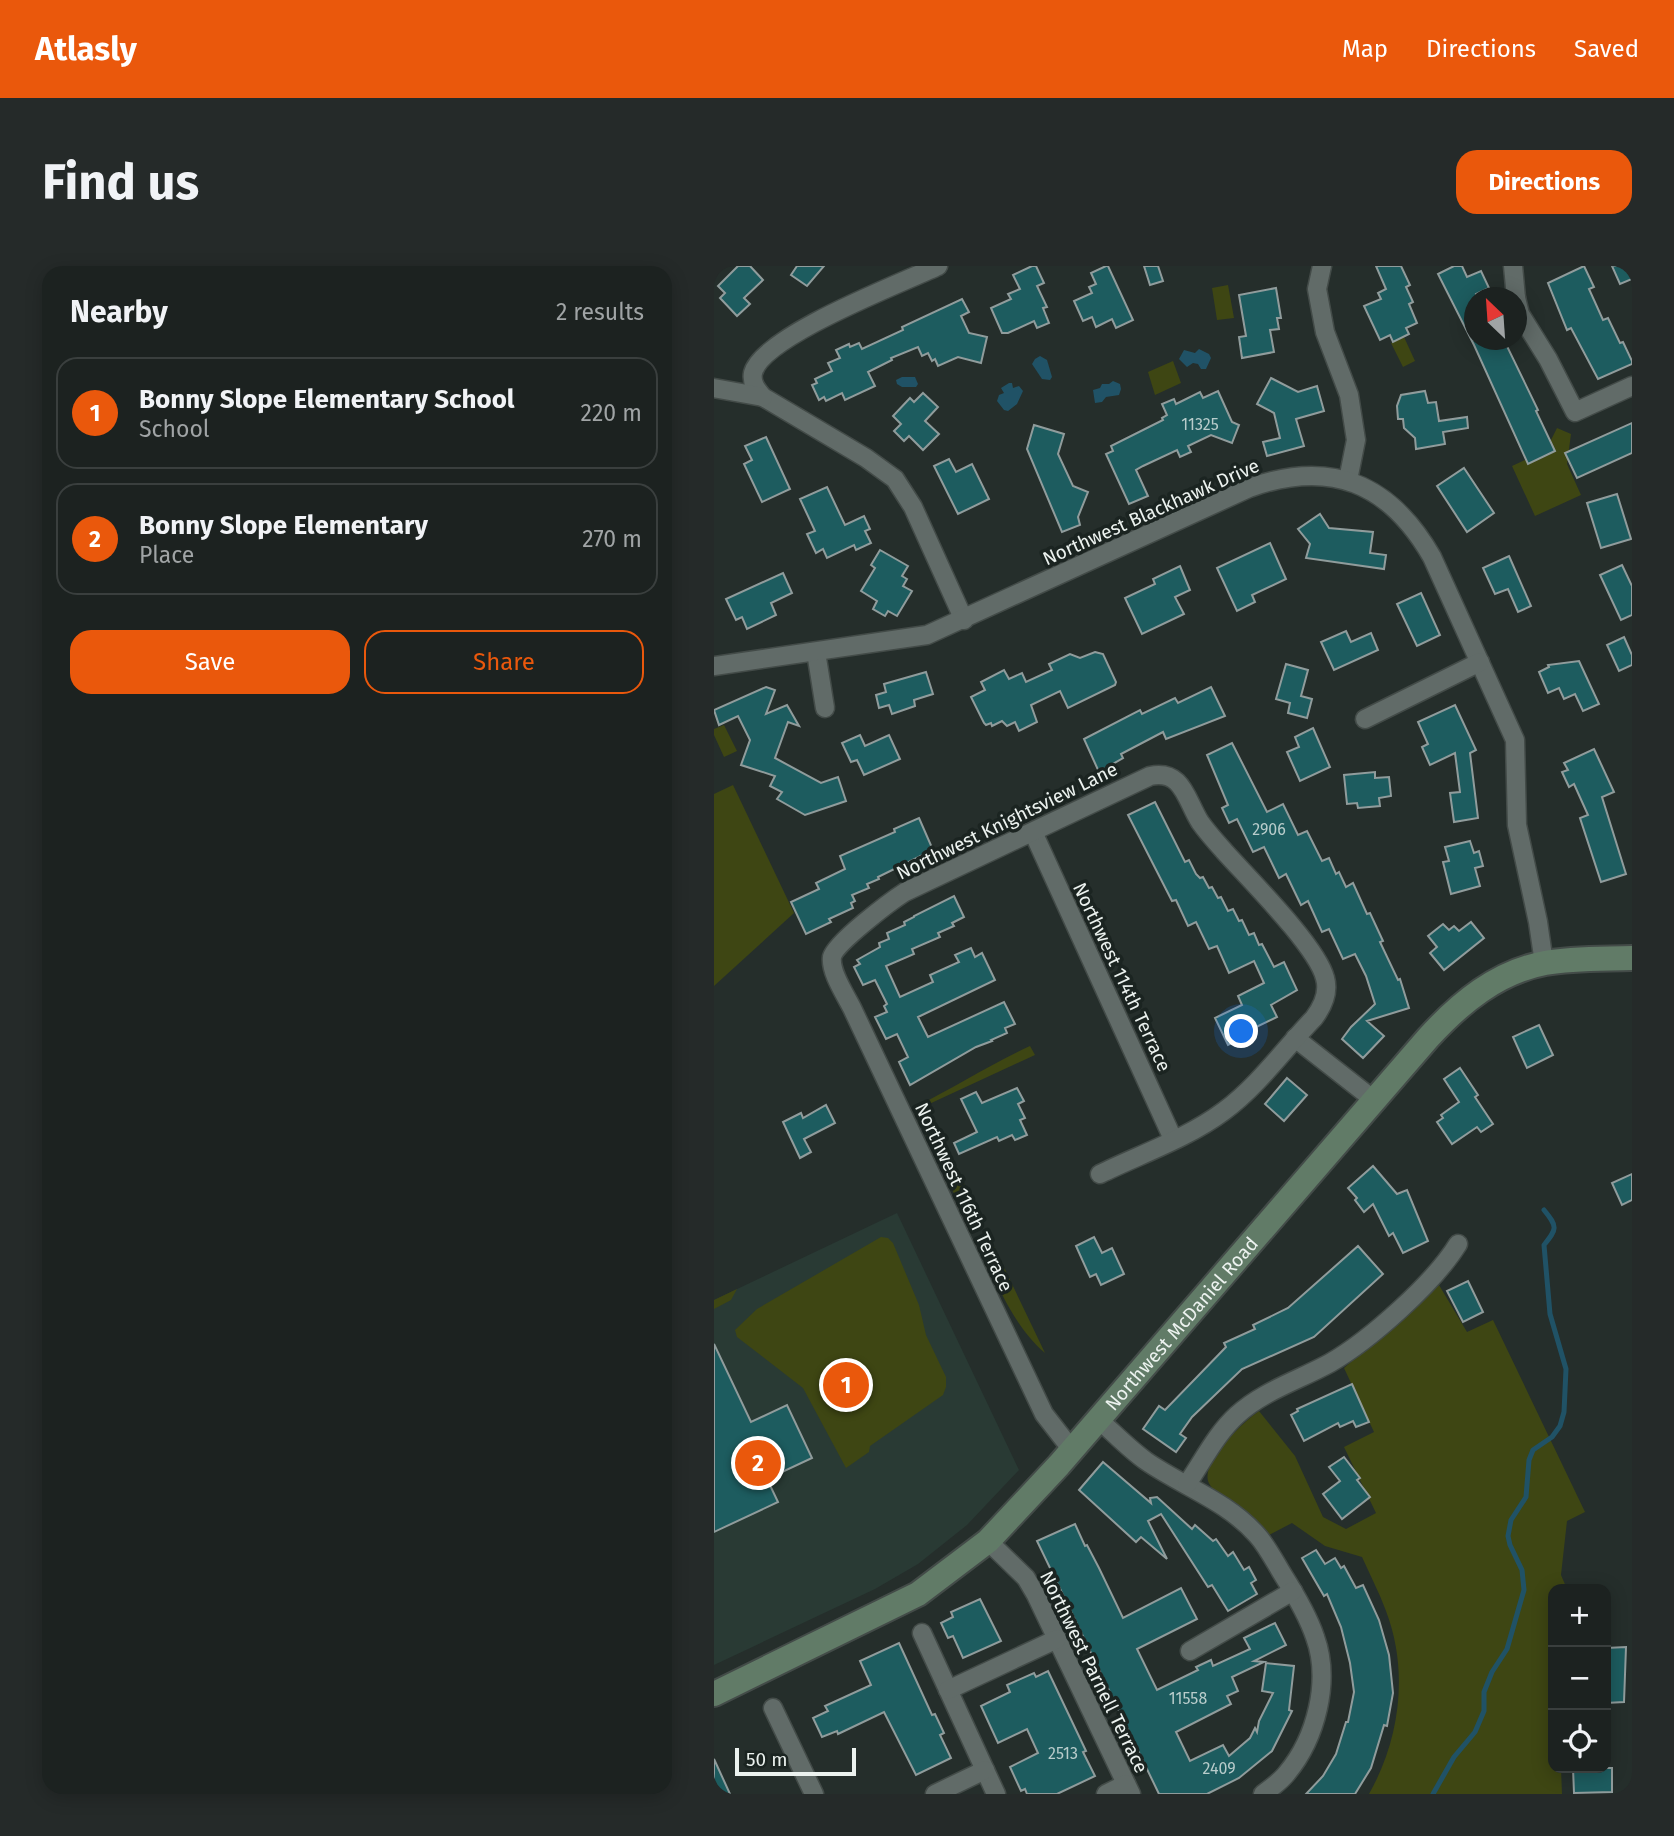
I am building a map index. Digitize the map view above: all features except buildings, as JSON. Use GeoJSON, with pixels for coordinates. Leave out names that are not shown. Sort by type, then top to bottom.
{"type":"FeatureCollection","features":[{"type":"Feature","properties":{"kind":"street"},"geometry":{"type":"LineString","coordinates":[[939,266],[800,330],[767,353],[753,373],[756,389],[763,397],[866,458],[895,479],[913,507],[964,620]]}},
{"type":"Feature","properties":{"kind":"street"},"geometry":{"type":"LineString","coordinates":[[1322,266],[1317,289],[1325,332],[1349,395],[1356,440],[1348,480]]}},
{"type":"Feature","properties":{"kind":"street"},"geometry":{"type":"LineString","coordinates":[[1513,266],[1515,287]]}},
{"type":"Feature","properties":{"kind":"street"},"geometry":{"type":"LineString","coordinates":[[1527,325],[1575,412],[1632,386]]}},
{"type":"Feature","properties":{"kind":"street"},"geometry":{"type":"LineString","coordinates":[[714,388],[763,397]]}},
{"type":"Feature","properties":{"kind":"street","name":"Northwest Blackhawk Drive"},"geometry":{"type":"LineString","coordinates":[[714,666],[915,638],[964,620],[1249,488],[1294,475],[1348,480],[1388,503],[1420,535],[1515,740],[1517,825],[1544,963]]}},
{"type":"Feature","properties":{"kind":"street"},"geometry":{"type":"LineString","coordinates":[[816,652],[825,708]]}},
{"type":"Feature","properties":{"kind":"street"},"geometry":{"type":"LineString","coordinates":[[1365,719],[1480,662]]}},
{"type":"Feature","properties":{"kind":"street","name":"Northwest Knightsview Lane"},"geometry":{"type":"LineString","coordinates":[[833,955],[839,946],[871,918],[905,892],[1150,776],[1164,775],[1176,781],[1184,791],[1206,830],[1295,931],[1325,977],[1325,994],[1317,1013],[1295,1038]]}},
{"type":"Feature","properties":{"kind":"street","name":"Northwest 114th Terrace"},"geometry":{"type":"LineString","coordinates":[[1033,832],[1174,1139]]}},
{"type":"Feature","properties":{"kind":"street","name":"Northwest 116th Terrace"},"geometry":{"type":"LineString","coordinates":[[833,955],[835,973],[1044,1414],[1072,1450]]}},
{"type":"Feature","properties":{"kind":"street","name":"Northwest McDaniel Road"},"geometry":{"type":"LineString","coordinates":[[714,1694],[918,1594],[988,1541],[1072,1450],[1428,1038],[1462,1004],[1493,981],[1544,963],[1632,958]]}},
{"type":"Feature","properties":{"kind":"street"},"geometry":{"type":"LineString","coordinates":[[1100,1174],[1206,1123],[1227,1109],[1295,1038],[1374,1100]]}},
{"type":"Feature","properties":{"kind":"street"},"geometry":{"type":"LineString","coordinates":[[1187,1484],[1236,1415],[1252,1403],[1332,1362],[1354,1346],[1438,1273],[1458,1244]]}},
{"type":"Feature","properties":{"kind":"street"},"geometry":{"type":"LineString","coordinates":[[1098,1419],[1145,1460],[1234,1515],[1258,1536],[1293,1591],[1315,1637],[1321,1661],[1318,1710],[1300,1755],[1286,1775],[1263,1794]]}},
{"type":"Feature","properties":{"kind":"street","name":"Northwest Parnell Terrace"},"geometry":{"type":"LineString","coordinates":[[988,1541],[1026,1578],[1129,1789]]}},
{"type":"Feature","properties":{"kind":"street"},"geometry":{"type":"LineString","coordinates":[[1190,1651],[1293,1591]]}},
{"type":"Feature","properties":{"kind":"street"},"geometry":{"type":"LineString","coordinates":[[922,1633],[996,1794]]}},
{"type":"Feature","properties":{"kind":"street"},"geometry":{"type":"LineString","coordinates":[[948,1690],[1057,1639]]}},
{"type":"Feature","properties":{"kind":"street"},"geometry":{"type":"LineString","coordinates":[[774,1708],[814,1794]]}},
{"type":"Feature","properties":{"kind":"street"},"geometry":{"type":"LineString","coordinates":[[935,1794],[985,1770]]}},
{"type":"Feature","properties":{"kind":"street"},"geometry":{"type":"LineString","coordinates":[[1106,1794],[1129,1789]]}},
{"type":"Feature","properties":{"kind":"shaded area"},"geometry":{"type":"Polygon","coordinates":[[[897,1213],[1019,1470],[967,1525],[918,1564],[875,1589],[714,1665],[714,1300],[897,1213]]]}},
{"type":"Feature","properties":{"kind":"green space"},"geometry":{"type":"Polygon","coordinates":[[[1228,285],[1234,318],[1217,320],[1212,288],[1228,285]]]}},
{"type":"Feature","properties":{"kind":"green space"},"geometry":{"type":"Polygon","coordinates":[[[1404,337],[1415,361],[1403,367],[1391,343],[1404,337]]]}},
{"type":"Feature","properties":{"kind":"green space"},"geometry":{"type":"Polygon","coordinates":[[[1173,361],[1181,383],[1155,395],[1148,372],[1173,361]]]}},
{"type":"Feature","properties":{"kind":"green space"},"geometry":{"type":"Polygon","coordinates":[[[1557,428],[1571,434],[1567,464],[1581,495],[1535,516],[1512,466],[1546,450],[1557,428]]]}},
{"type":"Feature","properties":{"kind":"green space"},"geometry":{"type":"Polygon","coordinates":[[[724,725],[737,751],[724,757],[714,729],[724,725]]]}},
{"type":"Feature","properties":{"kind":"green space"},"geometry":{"type":"Polygon","coordinates":[[[733,785],[794,913],[714,986],[714,794],[733,785]]]}},
{"type":"Feature","properties":{"kind":"green space"},"geometry":{"type":"Polygon","coordinates":[[[1030,1046],[1035,1055],[927,1105],[976,1209],[965,1209],[958,1202],[913,1108],[1030,1046]]]}},
{"type":"Feature","properties":{"kind":"green space"},"geometry":{"type":"Polygon","coordinates":[[[989,1236],[1045,1353],[1016,1319],[983,1254],[982,1244],[989,1236]]]}},
{"type":"Feature","properties":{"kind":"green space"},"geometry":{"type":"Polygon","coordinates":[[[881,1237],[888,1238],[893,1243],[919,1305],[926,1335],[946,1377],[946,1387],[943,1395],[870,1446],[869,1452],[846,1468],[803,1388],[737,1337],[735,1330],[757,1309],[881,1237]]]}},
{"type":"Feature","properties":{"kind":"green space"},"geometry":{"type":"Polygon","coordinates":[[[1439,1285],[1467,1332],[1493,1320],[1585,1512],[1567,1521],[1561,1575],[1565,1584],[1548,1584],[1548,1773],[1561,1773],[1562,1794],[1369,1794],[1388,1751],[1398,1704],[1399,1681],[1393,1634],[1362,1557],[1325,1546],[1292,1523],[1269,1535],[1241,1507],[1210,1485],[1207,1477],[1215,1456],[1243,1424],[1259,1411],[1295,1456],[1323,1517],[1346,1529],[1376,1513],[1344,1447],[1374,1432],[1344,1368],[1439,1285]]]}},
{"type":"Feature","properties":{"kind":"green space"},"geometry":{"type":"Polygon","coordinates":[[[737,1289],[731,1300],[714,1309],[714,1300],[737,1289]]]}},
{"type":"Feature","properties":{"kind":"water"},"geometry":{"type":"Polygon","coordinates":[[[1199,349],[1211,358],[1206,369],[1193,363],[1187,367],[1179,359],[1184,350],[1195,353],[1199,349]]]}},
{"type":"Feature","properties":{"kind":"water"},"geometry":{"type":"Polygon","coordinates":[[[1040,356],[1047,360],[1052,377],[1050,380],[1042,379],[1032,364],[1040,356]]]}},
{"type":"Feature","properties":{"kind":"water"},"geometry":{"type":"Polygon","coordinates":[[[915,377],[918,384],[916,387],[902,387],[896,380],[915,377]]]}},
{"type":"Feature","properties":{"kind":"water"},"geometry":{"type":"Polygon","coordinates":[[[1113,381],[1120,384],[1119,395],[1106,397],[1102,402],[1095,403],[1093,390],[1113,381]]]}},
{"type":"Feature","properties":{"kind":"water"},"geometry":{"type":"Polygon","coordinates":[[[1012,383],[1013,388],[1019,386],[1023,391],[1017,404],[1008,411],[997,401],[999,395],[1004,393],[1001,388],[1012,383]]]}},
{"type":"Feature","properties":{"kind":"waterway"},"geometry":{"type":"LineString","coordinates":[[1433,1794],[1454,1757],[1475,1732],[1484,1711],[1484,1692],[1492,1672],[1507,1649],[1524,1590],[1522,1570],[1508,1536],[1511,1520],[1526,1497],[1529,1460],[1533,1450],[1552,1437],[1560,1426],[1564,1412],[1566,1369],[1550,1314],[1544,1245],[1553,1231],[1554,1224],[1544,1210]]}},
{"type":"Feature","properties":{"kind":"place","name":"Bonny Slope Elementary School"},"geometry":{"type":"Point","coordinates":[846,1385]}},
{"type":"Feature","properties":{"kind":"place","name":"Bonny Slope Elementary"},"geometry":{"type":"Point","coordinates":[758,1463]}}]}
